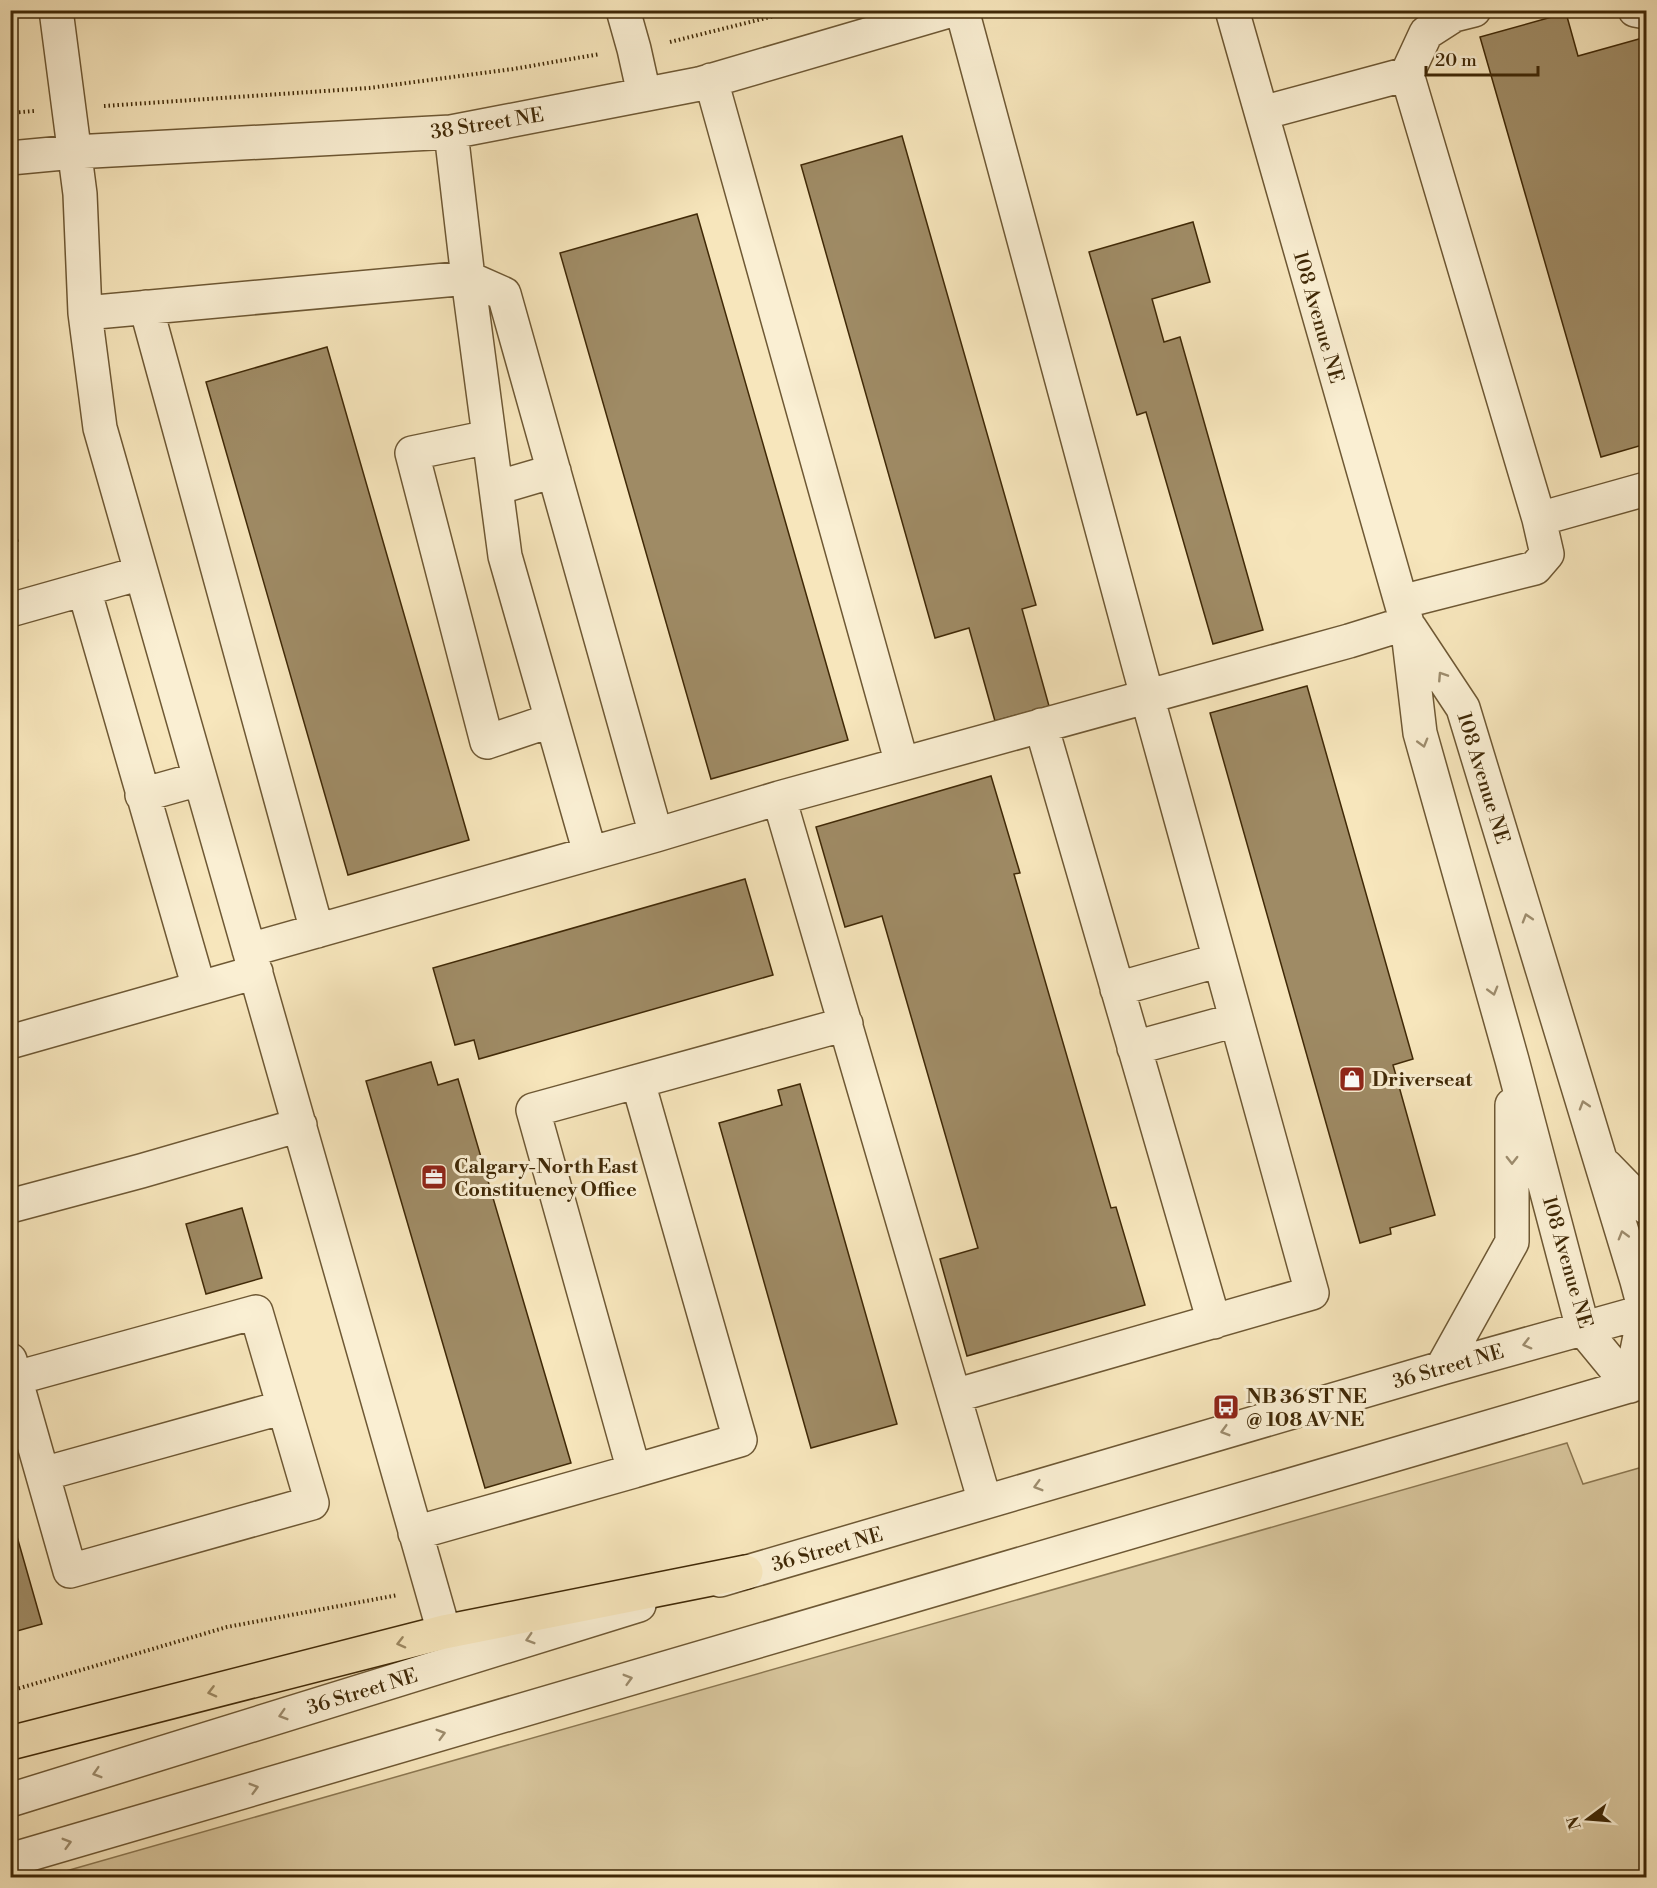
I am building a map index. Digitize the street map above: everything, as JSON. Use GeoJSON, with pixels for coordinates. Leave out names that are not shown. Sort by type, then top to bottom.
{"type":"FeatureCollection","features":[{"type":"Feature","properties":{"kind":"main road"},"geometry":{"type":"LineString","coordinates":[[11,1743],[444,1632],[746,1572]]}},
{"type":"Feature","properties":{"kind":"street"},"geometry":{"type":"LineString","coordinates":[[56,10],[80,194],[86,313],[100,428],[444,1632]]}},
{"type":"Feature","properties":{"kind":"street"},"geometry":{"type":"LineString","coordinates":[[623,10],[644,94]]}},
{"type":"Feature","properties":{"kind":"street","name":"38 Street NE"},"geometry":{"type":"LineString","coordinates":[[10,158],[74,152],[451,132],[699,84],[952,10]]}},
{"type":"Feature","properties":{"kind":"street"},"geometry":{"type":"LineString","coordinates":[[954,1396],[1312,1293],[1147,696],[962,10]]}},
{"type":"Feature","properties":{"kind":"street","name":"108 Avenue NE"},"geometry":{"type":"LineString","coordinates":[[1232,10],[1404,612],[1420,733],[1512,1060],[1583,1329],[1638,1383]]}},
{"type":"Feature","properties":{"kind":"street"},"geometry":{"type":"LineString","coordinates":[[10,1041],[199,988],[317,931],[779,798],[1350,641],[1404,612],[1535,567],[1547,554],[1539,519],[1407,74],[1426,33],[1454,15],[1474,10]]}},
{"type":"Feature","properties":{"kind":"street"},"geometry":{"type":"LineString","coordinates":[[1635,10],[1647,12]]}},
{"type":"Feature","properties":{"kind":"street"},"geometry":{"type":"LineString","coordinates":[[1262,113],[1407,74]]}},
{"type":"Feature","properties":{"kind":"street"},"geometry":{"type":"LineString","coordinates":[[711,80],[902,764]]}},
{"type":"Feature","properties":{"kind":"street"},"geometry":{"type":"LineString","coordinates":[[451,132],[505,556],[590,853]]}},
{"type":"Feature","properties":{"kind":"street"},"geometry":{"type":"LineString","coordinates":[[86,313],[468,278],[504,294],[656,835]]}},
{"type":"Feature","properties":{"kind":"street"},"geometry":{"type":"LineString","coordinates":[[146,307],[317,931]]}},
{"type":"Feature","properties":{"kind":"street"},"geometry":{"type":"LineString","coordinates":[[489,437],[412,453],[487,742],[552,720]]}},
{"type":"Feature","properties":{"kind":"street"},"geometry":{"type":"LineString","coordinates":[[496,488],[554,471]]}},
{"type":"Feature","properties":{"kind":"street"},"geometry":{"type":"LineString","coordinates":[[1539,519],[1647,489]]}},
{"type":"Feature","properties":{"kind":"street"},"geometry":{"type":"LineString","coordinates":[[10,610],[141,573]]}},
{"type":"Feature","properties":{"kind":"street"},"geometry":{"type":"LineString","coordinates":[[84,589],[199,988]]}},
{"type":"Feature","properties":{"kind":"street","name":"108 Avenue NE"},"geometry":{"type":"LineString","coordinates":[[1404,612],[1463,708],[1601,1161],[1646,1311],[1638,1383]]}},
{"type":"Feature","properties":{"kind":"street"},"geometry":{"type":"LineString","coordinates":[[1041,725],[1214,1322]]}},
{"type":"Feature","properties":{"kind":"street"},"geometry":{"type":"LineString","coordinates":[[142,795],[199,779]]}},
{"type":"Feature","properties":{"kind":"street"},"geometry":{"type":"LineString","coordinates":[[779,798],[985,1502]]}},
{"type":"Feature","properties":{"kind":"street"},"geometry":{"type":"LineString","coordinates":[[1118,989],[1220,960]]}},
{"type":"Feature","properties":{"kind":"street"},"geometry":{"type":"LineString","coordinates":[[1134,1048],[1236,1020]]}},
{"type":"Feature","properties":{"kind":"street"},"geometry":{"type":"LineString","coordinates":[[634,1471],[533,1110],[846,1024]]}},
{"type":"Feature","properties":{"kind":"street"},"geometry":{"type":"LineString","coordinates":[[1442,1368],[1512,1242],[1512,1060]]}},
{"type":"Feature","properties":{"kind":"street"},"geometry":{"type":"LineString","coordinates":[[415,1533],[741,1440],[638,1082]]}},
{"type":"Feature","properties":{"kind":"street"},"geometry":{"type":"LineString","coordinates":[[10,1206],[300,1125]]}},
{"type":"Feature","properties":{"kind":"street"},"geometry":{"type":"LineString","coordinates":[[1601,1161],[1647,1207]]}},
{"type":"Feature","properties":{"kind":"street","name":"36 Street NE"},"geometry":{"type":"LineString","coordinates":[[10,1800],[746,1572],[1442,1368],[1646,1311]]}},
{"type":"Feature","properties":{"kind":"street"},"geometry":{"type":"LineString","coordinates":[[256,1312],[284,1407],[312,1503],[70,1571],[13,1369],[256,1312]]}},
{"type":"Feature","properties":{"kind":"street"},"geometry":{"type":"LineString","coordinates":[[10,1860],[1638,1383]]}},
{"type":"Feature","properties":{"kind":"street"},"geometry":{"type":"LineString","coordinates":[[43,1474],[284,1407]]}},
{"type":"Feature","properties":{"kind":"path"},"geometry":{"type":"LineString","coordinates":[[10,113],[369,87],[513,69],[672,42],[798,10]]}},
{"type":"Feature","properties":{"kind":"path"},"geometry":{"type":"LineString","coordinates":[[10,1691],[227,1627],[399,1595]]}},
{"type":"Feature","properties":{"kind":"shaded area"},"geometry":{"type":"Polygon","coordinates":[[[1567,1443],[1583,1484],[1646,1466],[1646,1877],[45,1877],[1567,1443]]]}},
{"type":"Feature","properties":{"kind":"building"},"geometry":{"type":"Polygon","coordinates":[[[1566,13],[1578,56],[1646,37],[1646,444],[1601,457],[1480,37],[1566,13]]]}},
{"type":"Feature","properties":{"kind":"building"},"geometry":{"type":"Polygon","coordinates":[[[902,136],[1036,605],[1022,609],[1049,706],[995,721],[969,628],[935,638],[801,165],[902,136]]]}},
{"type":"Feature","properties":{"kind":"building"},"geometry":{"type":"Polygon","coordinates":[[[697,214],[848,740],[711,779],[560,253],[697,214]]]}},
{"type":"Feature","properties":{"kind":"building"},"geometry":{"type":"Polygon","coordinates":[[[1193,222],[1210,282],[1152,299],[1164,342],[1180,337],[1263,630],[1213,644],[1146,412],[1137,415],[1089,252],[1193,222]]]}},
{"type":"Feature","properties":{"kind":"building"},"geometry":{"type":"Polygon","coordinates":[[[327,347],[469,840],[348,875],[206,382],[327,347]]]}},
{"type":"Feature","properties":{"kind":"building"},"geometry":{"type":"Polygon","coordinates":[[[10,516],[18,541],[10,543],[10,516]]]}},
{"type":"Feature","properties":{"kind":"building"},"geometry":{"type":"Polygon","coordinates":[[[1307,686],[1413,1059],[1393,1065],[1435,1215],[1390,1228],[1391,1234],[1360,1243],[1210,713],[1307,686]]]}},
{"type":"Feature","properties":{"kind":"building"},"geometry":{"type":"Polygon","coordinates":[[[991,776],[1020,873],[1014,874],[1111,1208],[1116,1207],[1145,1305],[967,1356],[940,1259],[978,1248],[882,916],[845,927],[816,827],[991,776]]]}},
{"type":"Feature","properties":{"kind":"building"},"geometry":{"type":"Polygon","coordinates":[[[745,879],[773,975],[479,1059],[474,1040],[455,1045],[433,968],[745,879]]]}},
{"type":"Feature","properties":{"kind":"building"},"geometry":{"type":"Polygon","coordinates":[[[431,1062],[438,1085],[458,1079],[571,1463],[485,1488],[366,1081],[431,1062]]]}},
{"type":"Feature","properties":{"kind":"building"},"geometry":{"type":"Polygon","coordinates":[[[800,1084],[897,1424],[811,1448],[719,1123],[782,1105],[778,1090],[800,1084]]]}},
{"type":"Feature","properties":{"kind":"building"},"geometry":{"type":"Polygon","coordinates":[[[242,1208],[262,1278],[206,1294],[186,1224],[242,1208]]]}},
{"type":"Feature","properties":{"kind":"building"},"geometry":{"type":"Polygon","coordinates":[[[10,1512],[42,1624],[10,1633],[10,1512]]]}},
{"type":"Feature","properties":{"kind":"place","name":"Driverseat"},"geometry":{"type":"Point","coordinates":[1352,1079]}},
{"type":"Feature","properties":{"kind":"place","name":"Calgary-North East Constituency Office"},"geometry":{"type":"Point","coordinates":[434,1177]}},
{"type":"Feature","properties":{"kind":"place","name":"NB 36 ST NE @ 108 AV NE"},"geometry":{"type":"Point","coordinates":[1226,1407]}}]}
